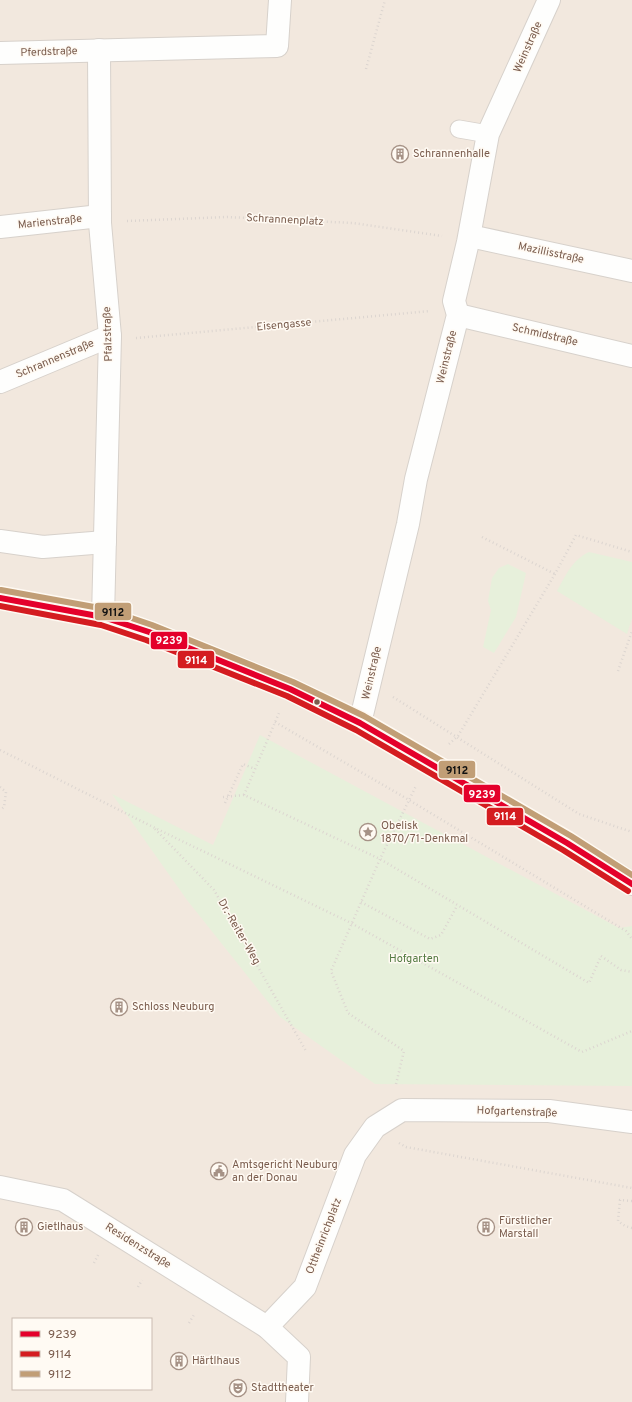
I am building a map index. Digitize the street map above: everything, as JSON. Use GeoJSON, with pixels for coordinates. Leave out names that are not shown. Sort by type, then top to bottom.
{"type":"FeatureCollection","features":[{"type":"Feature","properties":{"kind":"street"},"geometry":{"type":"LineString","coordinates":[[99,50],[277,46],[280,0]]}},
{"type":"Feature","properties":{"kind":"street","name":"Weinstraße"},"geometry":{"type":"LineString","coordinates":[[360,723],[408,524],[416,479],[458,315],[454,301],[469,239],[488,134],[549,0]]}},
{"type":"Feature","properties":{"kind":"street","name":"Pferdstraße"},"geometry":{"type":"LineString","coordinates":[[0,53],[99,50]]}},
{"type":"Feature","properties":{"kind":"street","name":"Pfalzstraße"},"geometry":{"type":"LineString","coordinates":[[99,50],[100,219],[110,336],[103,618]]}},
{"type":"Feature","properties":{"kind":"street","name":"Marienstraße"},"geometry":{"type":"LineString","coordinates":[[0,227],[100,219]]}},
{"type":"Feature","properties":{"kind":"street","name":"Mazillisstraße"},"geometry":{"type":"LineString","coordinates":[[469,239],[632,271]]}},
{"type":"Feature","properties":{"kind":"street","name":"Schmidstraße"},"geometry":{"type":"LineString","coordinates":[[458,315],[632,356]]}},
{"type":"Feature","properties":{"kind":"street","name":"Schrannenstraße"},"geometry":{"type":"LineString","coordinates":[[0,382],[110,336]]}},
{"type":"Feature","properties":{"kind":"street"},"geometry":{"type":"LineString","coordinates":[[0,541],[42,547],[105,542]]}},
{"type":"Feature","properties":{"kind":"street"},"geometry":{"type":"LineString","coordinates":[[0,598],[103,618],[149,632],[290,689],[360,723],[560,839],[632,884]]}},
{"type":"Feature","properties":{"kind":"street","name":"Hofgartenstraße"},"geometry":{"type":"LineString","coordinates":[[402,1110],[549,1111],[632,1122]]}},
{"type":"Feature","properties":{"kind":"street","name":"Ottheinrichplatz"},"geometry":{"type":"LineString","coordinates":[[267,1327],[305,1287],[355,1155],[375,1127],[402,1110]]}},
{"type":"Feature","properties":{"kind":"street","name":"Residenzstraße"},"geometry":{"type":"LineString","coordinates":[[0,1187],[63,1200],[267,1327]]}},
{"type":"Feature","properties":{"kind":"street"},"geometry":{"type":"LineString","coordinates":[[267,1327],[299,1357],[297,1402]]}},
{"type":"Feature","properties":{"kind":"lane"},"geometry":{"type":"LineString","coordinates":[[460,129],[488,134]]}},
{"type":"Feature","properties":{"kind":"path"},"geometry":{"type":"LineString","coordinates":[[366,69],[385,0]]}},
{"type":"Feature","properties":{"kind":"path","name":"Schrannenplatz"},"geometry":{"type":"LineString","coordinates":[[100,219],[227,216],[353,223],[469,239]]}},
{"type":"Feature","properties":{"kind":"path","name":"Eisengasse"},"geometry":{"type":"LineString","coordinates":[[110,336],[126,339],[431,311],[458,315]]}},
{"type":"Feature","properties":{"kind":"path"},"geometry":{"type":"LineString","coordinates":[[396,1082],[404,1051],[348,1013],[331,971],[380,859],[427,763],[458,736],[556,574],[576,535],[632,552]]}},
{"type":"Feature","properties":{"kind":"path"},"geometry":{"type":"LineString","coordinates":[[482,538],[556,574]]}},
{"type":"Feature","properties":{"kind":"path"},"geometry":{"type":"LineString","coordinates":[[618,671],[632,631]]}},
{"type":"Feature","properties":{"kind":"path"},"geometry":{"type":"LineString","coordinates":[[370,682],[458,736],[579,814],[632,832]]}},
{"type":"Feature","properties":{"kind":"path"},"geometry":{"type":"LineString","coordinates":[[244,795],[290,689]]}},
{"type":"Feature","properties":{"kind":"path"},"geometry":{"type":"LineString","coordinates":[[275,722],[409,800],[626,931],[632,939]]}},
{"type":"Feature","properties":{"kind":"path"},"geometry":{"type":"LineString","coordinates":[[0,750],[153,827],[352,923],[582,1052],[632,1031]]}},
{"type":"Feature","properties":{"kind":"path"},"geometry":{"type":"LineString","coordinates":[[225,803],[243,764],[255,769]]}},
{"type":"Feature","properties":{"kind":"path"},"geometry":{"type":"LineString","coordinates":[[0,787],[6,792],[4,807],[0,810]]}},
{"type":"Feature","properties":{"kind":"path"},"geometry":{"type":"LineString","coordinates":[[223,796],[244,795],[380,859],[589,983],[601,956],[621,970],[632,972]]}},
{"type":"Feature","properties":{"kind":"path","name":"Dr.-Reiter-Weg"},"geometry":{"type":"LineString","coordinates":[[153,827],[214,890],[306,1051]]}},
{"type":"Feature","properties":{"kind":"path"},"geometry":{"type":"LineString","coordinates":[[361,902],[430,939],[441,936],[457,906]]}},
{"type":"Feature","properties":{"kind":"path"},"geometry":{"type":"LineString","coordinates":[[375,1127],[406,1147],[632,1188]]}},
{"type":"Feature","properties":{"kind":"path"},"geometry":{"type":"LineString","coordinates":[[632,1201],[620,1200],[618,1221],[625,1226],[632,1228]]}},
{"type":"Feature","properties":{"kind":"shaded area"},"geometry":{"type":"Polygon","coordinates":[[[0,0],[632,0],[632,1402],[0,1402],[0,0]]]}},
{"type":"Feature","properties":{"kind":"green space"},"geometry":{"type":"Polygon","coordinates":[[[589,552],[632,562],[632,618],[627,634],[557,591],[578,559],[589,552]]]}},
{"type":"Feature","properties":{"kind":"green space"},"geometry":{"type":"Polygon","coordinates":[[[508,564],[526,573],[516,617],[494,653],[483,647],[491,610],[488,601],[492,578],[499,568],[508,564]]]}},
{"type":"Feature","properties":{"kind":"green space","name":"Hofgarten"},"geometry":{"type":"Polygon","coordinates":[[[260,735],[619,928],[632,926],[632,1086],[375,1084],[280,1017],[187,900],[112,794],[213,845],[260,735]]]}},
{"type":"Feature","properties":{"kind":"transit line","name":"9112"},"geometry":{"type":"LineString","coordinates":[[1,590],[105,609],[152,625],[293,682],[364,716],[571,836],[632,875]]}},
{"type":"Feature","properties":{"kind":"transit line","name":"9239"},"geometry":{"type":"LineString","coordinates":[[0,598],[103,617],[149,632],[290,689],[360,723],[567,843],[632,884]]}},
{"type":"Feature","properties":{"kind":"transit line","name":"9114"},"geometry":{"type":"LineString","coordinates":[[0,606],[101,625],[146,640],[287,696],[356,730],[563,850],[628,891]]}},
{"type":"Feature","properties":{"kind":"place","name":"Schrannenhalle"},"geometry":{"type":"Point","coordinates":[400,154]}},
{"type":"Feature","properties":{"kind":"place","name":"Obelisk 1870/71-Denkmal"},"geometry":{"type":"Point","coordinates":[368,832]}},
{"type":"Feature","properties":{"kind":"place","name":"Schloss Neuburg"},"geometry":{"type":"Point","coordinates":[119,1007]}},
{"type":"Feature","properties":{"kind":"place","name":"Amtsgericht Neuburg an der Donau"},"geometry":{"type":"Point","coordinates":[219,1171]}},
{"type":"Feature","properties":{"kind":"place","name":"Gietlhaus"},"geometry":{"type":"Point","coordinates":[24,1227]}},
{"type":"Feature","properties":{"kind":"place","name":"Fürstlicher Marstall"},"geometry":{"type":"Point","coordinates":[486,1227]}},
{"type":"Feature","properties":{"kind":"place","name":"Härtlhaus"},"geometry":{"type":"Point","coordinates":[179,1361]}},
{"type":"Feature","properties":{"kind":"place","name":"Stadttheater"},"geometry":{"type":"Point","coordinates":[238,1388]}}]}
